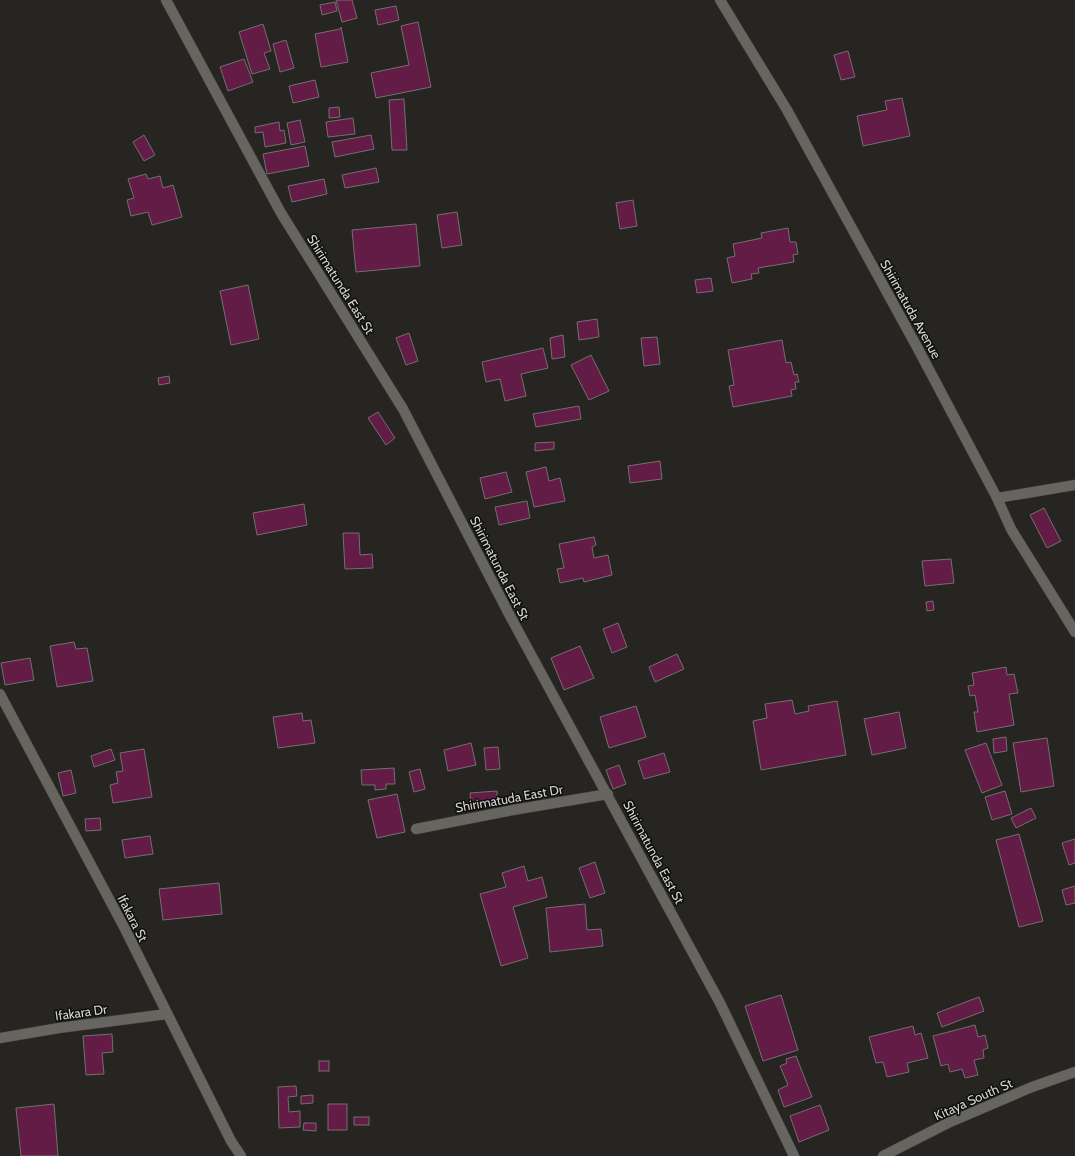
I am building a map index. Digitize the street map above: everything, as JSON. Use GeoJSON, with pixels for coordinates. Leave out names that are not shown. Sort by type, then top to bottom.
{"type":"FeatureCollection","features":[{"type":"Feature","properties":{"kind":"street","name":"Shirimatunda East St"},"geometry":{"type":"LineString","coordinates":[[166,0],[281,213],[403,409],[510,616],[608,794],[720,1003],[794,1156]]}},
{"type":"Feature","properties":{"kind":"street","name":"Shirimatuda Avenue"},"geometry":{"type":"LineString","coordinates":[[720,0],[787,110],[917,347],[997,498],[1011,529],[1075,632]]}},
{"type":"Feature","properties":{"kind":"street"},"geometry":{"type":"LineString","coordinates":[[997,498],[1075,485]]}},
{"type":"Feature","properties":{"kind":"street","name":"Ifakara St"},"geometry":{"type":"LineString","coordinates":[[0,694],[125,929],[231,1141],[241,1156]]}},
{"type":"Feature","properties":{"kind":"street","name":"Shirimatuda East Dr"},"geometry":{"type":"LineString","coordinates":[[416,829],[513,810],[608,794]]}},
{"type":"Feature","properties":{"kind":"street","name":"Ifakara Dr"},"geometry":{"type":"LineString","coordinates":[[0,1038],[59,1028],[167,1014]]}},
{"type":"Feature","properties":{"kind":"street","name":"Kitaya South St"},"geometry":{"type":"LineString","coordinates":[[883,1156],[948,1123],[1032,1087],[1075,1072]]}},
{"type":"Feature","properties":{"kind":"building"},"geometry":{"type":"Polygon","coordinates":[[[336,0],[352,0],[357,18],[342,22],[336,0]]]}},
{"type":"Feature","properties":{"kind":"building"},"geometry":{"type":"Polygon","coordinates":[[[335,2],[337,11],[322,15],[320,5],[335,2]]]}},
{"type":"Feature","properties":{"kind":"building"},"geometry":{"type":"Polygon","coordinates":[[[396,6],[399,20],[378,25],[375,10],[396,6]]]}},
{"type":"Feature","properties":{"kind":"building"},"geometry":{"type":"Polygon","coordinates":[[[418,22],[431,87],[376,98],[371,73],[409,65],[401,26],[418,22]]]}},
{"type":"Feature","properties":{"kind":"building"},"geometry":{"type":"Polygon","coordinates":[[[263,24],[271,51],[264,53],[270,69],[252,74],[239,32],[263,24]]]}},
{"type":"Feature","properties":{"kind":"building"},"geometry":{"type":"Polygon","coordinates":[[[341,27],[348,62],[321,67],[315,34],[340,29],[341,27]]]}},
{"type":"Feature","properties":{"kind":"building"},"geometry":{"type":"Polygon","coordinates":[[[286,40],[294,68],[280,72],[273,44],[286,40]]]}},
{"type":"Feature","properties":{"kind":"building"},"geometry":{"type":"Polygon","coordinates":[[[848,51],[855,77],[841,80],[834,55],[848,51]]]}},
{"type":"Feature","properties":{"kind":"building"},"geometry":{"type":"Polygon","coordinates":[[[244,59],[253,82],[228,91],[220,67],[244,59]]]}},
{"type":"Feature","properties":{"kind":"building"},"geometry":{"type":"Polygon","coordinates":[[[315,80],[319,97],[293,103],[289,86],[315,80]]]}},
{"type":"Feature","properties":{"kind":"building"},"geometry":{"type":"Polygon","coordinates":[[[902,98],[910,136],[863,146],[857,116],[887,110],[885,101],[902,98]]]}},
{"type":"Feature","properties":{"kind":"building"},"geometry":{"type":"Polygon","coordinates":[[[404,99],[407,150],[392,150],[389,100],[404,99]]]}},
{"type":"Feature","properties":{"kind":"building"},"geometry":{"type":"Polygon","coordinates":[[[339,107],[340,117],[329,118],[329,108],[339,107]]]}},
{"type":"Feature","properties":{"kind":"building"},"geometry":{"type":"Polygon","coordinates":[[[353,118],[355,134],[328,137],[326,122],[353,118]]]}},
{"type":"Feature","properties":{"kind":"building"},"geometry":{"type":"Polygon","coordinates":[[[300,120],[305,142],[291,145],[287,123],[300,120]]]}},
{"type":"Feature","properties":{"kind":"building"},"geometry":{"type":"Polygon","coordinates":[[[279,122],[280,131],[284,130],[286,143],[265,147],[263,132],[255,133],[255,127],[279,122]]]}},
{"type":"Feature","properties":{"kind":"building"},"geometry":{"type":"Polygon","coordinates":[[[144,135],[155,155],[144,161],[133,142],[144,135]]]}},
{"type":"Feature","properties":{"kind":"building"},"geometry":{"type":"Polygon","coordinates":[[[371,135],[374,149],[335,157],[332,142],[371,135]]]}},
{"type":"Feature","properties":{"kind":"building"},"geometry":{"type":"Polygon","coordinates":[[[305,146],[309,166],[267,174],[263,154],[305,146]]]}},
{"type":"Feature","properties":{"kind":"building"},"geometry":{"type":"Polygon","coordinates":[[[376,168],[379,182],[345,188],[342,175],[376,168]]]}},
{"type":"Feature","properties":{"kind":"building"},"geometry":{"type":"Polygon","coordinates":[[[146,174],[148,179],[160,176],[163,188],[173,185],[182,217],[152,225],[148,212],[131,216],[127,200],[134,198],[128,179],[146,174]]]}},
{"type":"Feature","properties":{"kind":"building"},"geometry":{"type":"Polygon","coordinates":[[[324,179],[327,194],[292,202],[288,186],[324,179]]]}},
{"type":"Feature","properties":{"kind":"building"},"geometry":{"type":"Polygon","coordinates":[[[633,200],[637,226],[620,229],[616,203],[633,200]]]}},
{"type":"Feature","properties":{"kind":"building"},"geometry":{"type":"Polygon","coordinates":[[[457,212],[462,245],[442,248],[437,215],[457,212]]]}},
{"type":"Feature","properties":{"kind":"building"},"geometry":{"type":"Polygon","coordinates":[[[416,224],[420,266],[356,272],[352,230],[416,224]]]}},
{"type":"Feature","properties":{"kind":"building"},"geometry":{"type":"Polygon","coordinates":[[[788,228],[790,242],[796,242],[798,254],[793,255],[794,262],[758,268],[759,273],[751,274],[752,279],[732,283],[727,258],[735,256],[733,244],[762,238],[761,233],[788,228]]]}},
{"type":"Feature","properties":{"kind":"building"},"geometry":{"type":"Polygon","coordinates":[[[711,278],[713,291],[697,293],[695,280],[711,278]]]}},
{"type":"Feature","properties":{"kind":"building"},"geometry":{"type":"Polygon","coordinates":[[[248,285],[259,339],[231,345],[220,291],[248,285]]]}},
{"type":"Feature","properties":{"kind":"building"},"geometry":{"type":"Polygon","coordinates":[[[597,319],[599,337],[579,340],[577,322],[597,319]]]}},
{"type":"Feature","properties":{"kind":"building"},"geometry":{"type":"Polygon","coordinates":[[[409,333],[418,361],[406,365],[396,338],[409,333]]]}},
{"type":"Feature","properties":{"kind":"building"},"geometry":{"type":"Polygon","coordinates":[[[563,335],[565,357],[552,359],[550,338],[563,335]]]}},
{"type":"Feature","properties":{"kind":"building"},"geometry":{"type":"Polygon","coordinates":[[[657,337],[660,364],[644,366],[641,338],[657,337]]]}},
{"type":"Feature","properties":{"kind":"building"},"geometry":{"type":"Polygon","coordinates":[[[782,340],[786,363],[791,362],[794,375],[797,374],[799,382],[795,382],[796,389],[791,390],[792,396],[733,407],[729,386],[734,385],[728,350],[782,340]]]}},
{"type":"Feature","properties":{"kind":"building"},"geometry":{"type":"Polygon","coordinates":[[[543,348],[548,368],[521,374],[526,396],[505,401],[500,379],[486,382],[482,362],[543,348]]]}},
{"type":"Feature","properties":{"kind":"building"},"geometry":{"type":"Polygon","coordinates":[[[591,355],[609,391],[589,400],[571,365],[591,355]]]}},
{"type":"Feature","properties":{"kind":"building"},"geometry":{"type":"Polygon","coordinates":[[[169,376],[170,383],[159,385],[158,378],[169,376]]]}},
{"type":"Feature","properties":{"kind":"building"},"geometry":{"type":"Polygon","coordinates":[[[579,406],[581,419],[536,427],[533,414],[579,406]]]}},
{"type":"Feature","properties":{"kind":"building"},"geometry":{"type":"Polygon","coordinates":[[[378,412],[395,438],[386,445],[368,418],[378,412]]]}},
{"type":"Feature","properties":{"kind":"building"},"geometry":{"type":"Polygon","coordinates":[[[554,442],[554,449],[535,451],[535,443],[554,442]]]}},
{"type":"Feature","properties":{"kind":"building"},"geometry":{"type":"Polygon","coordinates":[[[660,461],[662,479],[630,483],[628,466],[660,461]]]}},
{"type":"Feature","properties":{"kind":"building"},"geometry":{"type":"Polygon","coordinates":[[[546,467],[549,481],[560,478],[565,501],[534,507],[526,472],[546,467]]]}},
{"type":"Feature","properties":{"kind":"building"},"geometry":{"type":"Polygon","coordinates":[[[506,472],[512,492],[485,499],[480,478],[506,472]]]}},
{"type":"Feature","properties":{"kind":"building"},"geometry":{"type":"Polygon","coordinates":[[[527,501],[530,518],[499,525],[495,507],[527,501]]]}},
{"type":"Feature","properties":{"kind":"building"},"geometry":{"type":"Polygon","coordinates":[[[304,504],[307,525],[257,535],[253,513],[304,504]]]}},
{"type":"Feature","properties":{"kind":"building"},"geometry":{"type":"Polygon","coordinates":[[[1044,508],[1061,541],[1047,548],[1030,515],[1044,508]]]}},
{"type":"Feature","properties":{"kind":"building"},"geometry":{"type":"Polygon","coordinates":[[[343,533],[359,533],[360,555],[372,554],[373,568],[345,569],[343,533]]]}},
{"type":"Feature","properties":{"kind":"building"},"geometry":{"type":"Polygon","coordinates":[[[594,537],[596,545],[592,547],[594,558],[608,555],[612,575],[584,582],[583,578],[560,583],[557,569],[564,568],[559,544],[594,537]]]}},
{"type":"Feature","properties":{"kind":"building"},"geometry":{"type":"Polygon","coordinates":[[[951,559],[954,583],[925,586],[922,561],[951,559]]]}},
{"type":"Feature","properties":{"kind":"building"},"geometry":{"type":"Polygon","coordinates":[[[933,601],[934,610],[927,611],[926,602],[933,601]]]}},
{"type":"Feature","properties":{"kind":"building"},"geometry":{"type":"Polygon","coordinates":[[[618,623],[627,647],[612,653],[603,629],[618,623]]]}},
{"type":"Feature","properties":{"kind":"building"},"geometry":{"type":"Polygon","coordinates":[[[74,642],[76,649],[87,648],[93,681],[57,687],[50,646],[74,642]]]}},
{"type":"Feature","properties":{"kind":"building"},"geometry":{"type":"Polygon","coordinates":[[[580,646],[594,678],[564,690],[551,658],[580,646]]]}},
{"type":"Feature","properties":{"kind":"building"},"geometry":{"type":"Polygon","coordinates":[[[677,654],[684,669],[655,682],[649,667],[677,654]]]}},
{"type":"Feature","properties":{"kind":"building"},"geometry":{"type":"Polygon","coordinates":[[[30,658],[34,680],[5,685],[1,663],[30,658]]]}},
{"type":"Feature","properties":{"kind":"building"},"geometry":{"type":"Polygon","coordinates":[[[1006,667],[1007,675],[1014,674],[1018,693],[1009,694],[1014,725],[977,732],[974,712],[978,712],[975,695],[970,696],[968,686],[974,685],[972,673],[1006,667]]]}},
{"type":"Feature","properties":{"kind":"building"},"geometry":{"type":"Polygon","coordinates":[[[792,700],[795,714],[809,711],[808,706],[837,701],[846,755],[761,770],[753,721],[767,718],[765,704],[792,700]]]}},
{"type":"Feature","properties":{"kind":"building"},"geometry":{"type":"Polygon","coordinates":[[[636,706],[646,737],[609,748],[600,717],[636,706]]]}},
{"type":"Feature","properties":{"kind":"building"},"geometry":{"type":"Polygon","coordinates":[[[899,712],[906,748],[872,755],[864,719],[899,712]]]}},
{"type":"Feature","properties":{"kind":"building"},"geometry":{"type":"Polygon","coordinates":[[[302,713],[303,721],[311,720],[315,743],[278,748],[273,717],[302,713]]]}},
{"type":"Feature","properties":{"kind":"building"},"geometry":{"type":"Polygon","coordinates":[[[1006,737],[1007,751],[994,753],[993,739],[1006,737]]]}},
{"type":"Feature","properties":{"kind":"building"},"geometry":{"type":"Polygon","coordinates":[[[1047,738],[1054,786],[1021,792],[1013,743],[1047,738]]]}},
{"type":"Feature","properties":{"kind":"building"},"geometry":{"type":"Polygon","coordinates":[[[471,743],[476,765],[448,771],[444,750],[471,743]]]}},
{"type":"Feature","properties":{"kind":"building"},"geometry":{"type":"Polygon","coordinates":[[[986,743],[1002,785],[982,793],[965,750],[986,743]]]}},
{"type":"Feature","properties":{"kind":"building"},"geometry":{"type":"Polygon","coordinates":[[[498,747],[500,769],[486,770],[484,748],[498,747]]]}},
{"type":"Feature","properties":{"kind":"building"},"geometry":{"type":"Polygon","coordinates":[[[111,749],[115,760],[94,767],[91,756],[111,749]]]}},
{"type":"Feature","properties":{"kind":"building"},"geometry":{"type":"Polygon","coordinates":[[[144,749],[152,797],[113,803],[110,785],[118,783],[116,772],[123,771],[120,753],[144,749]]]}},
{"type":"Feature","properties":{"kind":"building"},"geometry":{"type":"Polygon","coordinates":[[[664,753],[670,772],[644,779],[638,761],[664,753]]]}},
{"type":"Feature","properties":{"kind":"building"},"geometry":{"type":"Polygon","coordinates":[[[619,765],[626,784],[613,789],[606,770],[619,765]]]}},
{"type":"Feature","properties":{"kind":"building"},"geometry":{"type":"Polygon","coordinates":[[[394,768],[395,784],[386,784],[386,789],[375,790],[375,785],[362,785],[361,770],[394,768]]]}},
{"type":"Feature","properties":{"kind":"building"},"geometry":{"type":"Polygon","coordinates":[[[420,769],[425,789],[414,792],[409,772],[420,769]]]}},
{"type":"Feature","properties":{"kind":"building"},"geometry":{"type":"Polygon","coordinates":[[[71,770],[76,793],[63,796],[58,773],[71,770]]]}},
{"type":"Feature","properties":{"kind":"building"},"geometry":{"type":"Polygon","coordinates":[[[497,791],[497,802],[471,804],[470,793],[497,791]]]}},
{"type":"Feature","properties":{"kind":"building"},"geometry":{"type":"Polygon","coordinates":[[[1005,791],[1012,814],[992,820],[985,797],[1005,791]]]}},
{"type":"Feature","properties":{"kind":"building"},"geometry":{"type":"Polygon","coordinates":[[[397,794],[405,832],[377,838],[368,800],[397,794]]]}},
{"type":"Feature","properties":{"kind":"building"},"geometry":{"type":"Polygon","coordinates":[[[1031,808],[1036,818],[1016,828],[1011,818],[1031,808]]]}},
{"type":"Feature","properties":{"kind":"building"},"geometry":{"type":"Polygon","coordinates":[[[100,818],[101,830],[86,831],[85,819],[100,818]]]}},
{"type":"Feature","properties":{"kind":"building"},"geometry":{"type":"Polygon","coordinates":[[[1019,834],[1043,921],[1019,927],[996,840],[1019,834]]]}},
{"type":"Feature","properties":{"kind":"building"},"geometry":{"type":"Polygon","coordinates":[[[150,836],[153,854],[125,858],[122,840],[150,836]]]}},
{"type":"Feature","properties":{"kind":"building"},"geometry":{"type":"Polygon","coordinates":[[[1075,839],[1075,863],[1069,865],[1062,843],[1075,839]]]}},
{"type":"Feature","properties":{"kind":"building"},"geometry":{"type":"Polygon","coordinates":[[[595,862],[605,893],[590,898],[579,868],[595,862]]]}},
{"type":"Feature","properties":{"kind":"building"},"geometry":{"type":"Polygon","coordinates":[[[524,866],[528,881],[542,877],[547,897],[513,907],[528,958],[501,966],[480,894],[506,887],[502,873],[524,866]]]}},
{"type":"Feature","properties":{"kind":"building"},"geometry":{"type":"Polygon","coordinates":[[[219,883],[222,914],[163,920],[159,889],[219,883]]]}},
{"type":"Feature","properties":{"kind":"building"},"geometry":{"type":"Polygon","coordinates":[[[1075,886],[1075,903],[1066,905],[1062,890],[1075,886]]]}},
{"type":"Feature","properties":{"kind":"building"},"geometry":{"type":"Polygon","coordinates":[[[585,904],[587,930],[601,929],[603,946],[550,952],[546,908],[585,904]]]}},
{"type":"Feature","properties":{"kind":"building"},"geometry":{"type":"Polygon","coordinates":[[[781,995],[798,1050],[763,1061],[745,1006],[781,995]]]}},
{"type":"Feature","properties":{"kind":"building"},"geometry":{"type":"Polygon","coordinates":[[[979,997],[984,1011],[942,1027],[937,1013],[979,997]]]}},
{"type":"Feature","properties":{"kind":"building"},"geometry":{"type":"Polygon","coordinates":[[[975,1025],[978,1037],[985,1035],[988,1048],[983,1050],[984,1058],[974,1060],[978,1075],[965,1078],[962,1069],[950,1072],[948,1064],[941,1066],[933,1036],[975,1025]]]}},
{"type":"Feature","properties":{"kind":"building"},"geometry":{"type":"Polygon","coordinates":[[[913,1026],[915,1035],[921,1033],[928,1058],[907,1063],[909,1072],[887,1077],[883,1062],[876,1063],[869,1037],[913,1026]]]}},
{"type":"Feature","properties":{"kind":"building"},"geometry":{"type":"Polygon","coordinates":[[[112,1034],[113,1052],[102,1053],[104,1074],[86,1075],[83,1036],[112,1034]]]}},
{"type":"Feature","properties":{"kind":"building"},"geometry":{"type":"Polygon","coordinates":[[[796,1056],[812,1097],[784,1107],[778,1090],[788,1085],[780,1066],[787,1063],[786,1059],[796,1056]]]}},
{"type":"Feature","properties":{"kind":"building"},"geometry":{"type":"Polygon","coordinates":[[[319,1061],[329,1061],[329,1071],[319,1071],[319,1061]]]}},
{"type":"Feature","properties":{"kind":"building"},"geometry":{"type":"Polygon","coordinates":[[[296,1086],[297,1096],[288,1097],[289,1112],[300,1111],[300,1127],[279,1128],[278,1087],[296,1086]]]}},
{"type":"Feature","properties":{"kind":"building"},"geometry":{"type":"Polygon","coordinates":[[[313,1095],[313,1103],[301,1104],[301,1096],[313,1095]]]}},
{"type":"Feature","properties":{"kind":"building"},"geometry":{"type":"Polygon","coordinates":[[[54,1104],[58,1156],[21,1156],[16,1108],[54,1104]]]}},
{"type":"Feature","properties":{"kind":"building"},"geometry":{"type":"Polygon","coordinates":[[[328,1104],[347,1104],[347,1130],[328,1130],[328,1104]]]}},
{"type":"Feature","properties":{"kind":"building"},"geometry":{"type":"Polygon","coordinates":[[[820,1105],[829,1130],[799,1142],[790,1116],[820,1105]]]}},
{"type":"Feature","properties":{"kind":"building"},"geometry":{"type":"Polygon","coordinates":[[[354,1117],[369,1117],[369,1125],[354,1125],[354,1117]]]}},
{"type":"Feature","properties":{"kind":"building"},"geometry":{"type":"Polygon","coordinates":[[[304,1123],[316,1123],[316,1131],[303,1130],[304,1123]]]}}]}
